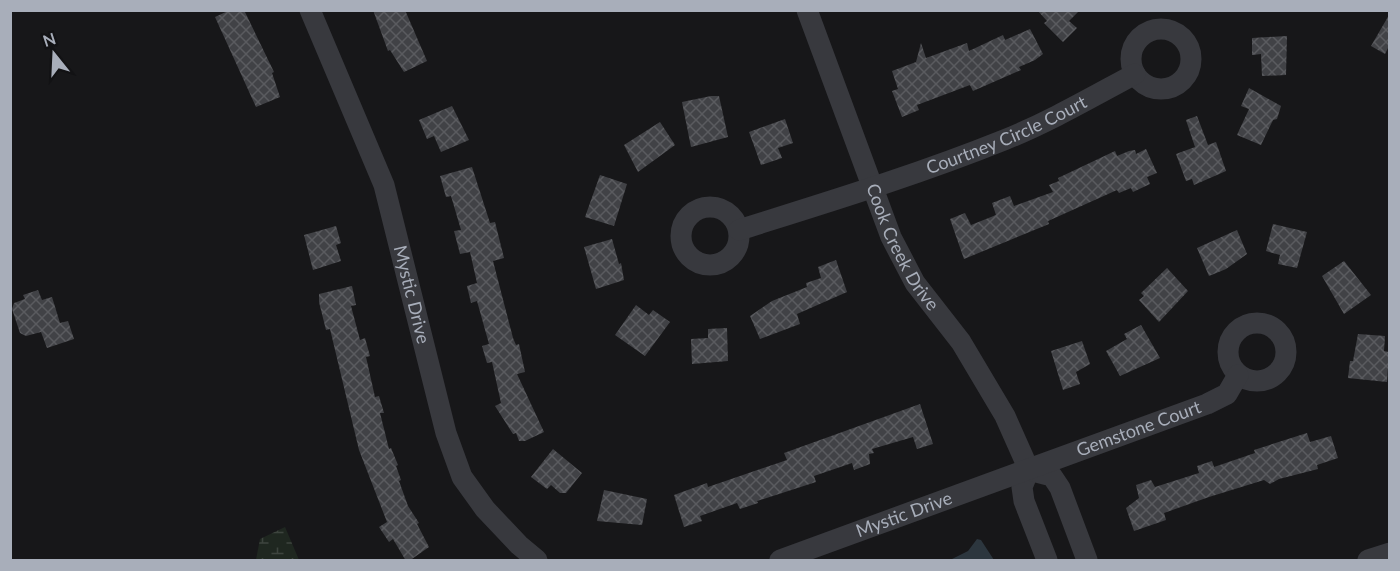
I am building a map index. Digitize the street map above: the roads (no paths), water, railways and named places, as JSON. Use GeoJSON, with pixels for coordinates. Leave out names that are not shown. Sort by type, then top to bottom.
{"type":"FeatureCollection","features":[{"type":"Feature","properties":{"kind":"street","name":"Mystic Drive"},"geometry":{"type":"LineString","coordinates":[[310,10],[384,185],[446,433],[462,477],[485,509],[537,561]]}},
{"type":"Feature","properties":{"kind":"street","name":"Cook Creek Drive"},"geometry":{"type":"LineString","coordinates":[[807,10],[891,237],[915,282],[961,342],[1005,416],[1029,470]]}},
{"type":"Feature","properties":{"kind":"street","name":"Courtney Circle Court"},"geometry":{"type":"LineString","coordinates":[[739,230],[874,188],[1005,140],[1135,74]]}},
{"type":"Feature","properties":{"kind":"street","name":"Gemstone Court"},"geometry":{"type":"LineString","coordinates":[[1029,470],[1207,404],[1227,394],[1238,375]]}},
{"type":"Feature","properties":{"kind":"street","name":"Mystic Drive"},"geometry":{"type":"LineString","coordinates":[[780,561],[1029,470]]}},
{"type":"Feature","properties":{"kind":"street"},"geometry":{"type":"LineString","coordinates":[[1047,561],[1024,501],[1022,487],[1029,470],[1052,476],[1060,488],[1087,561]]}},
{"type":"Feature","properties":{"kind":"street"},"geometry":{"type":"LineString","coordinates":[[1368,561],[1389,553]]}}]}
